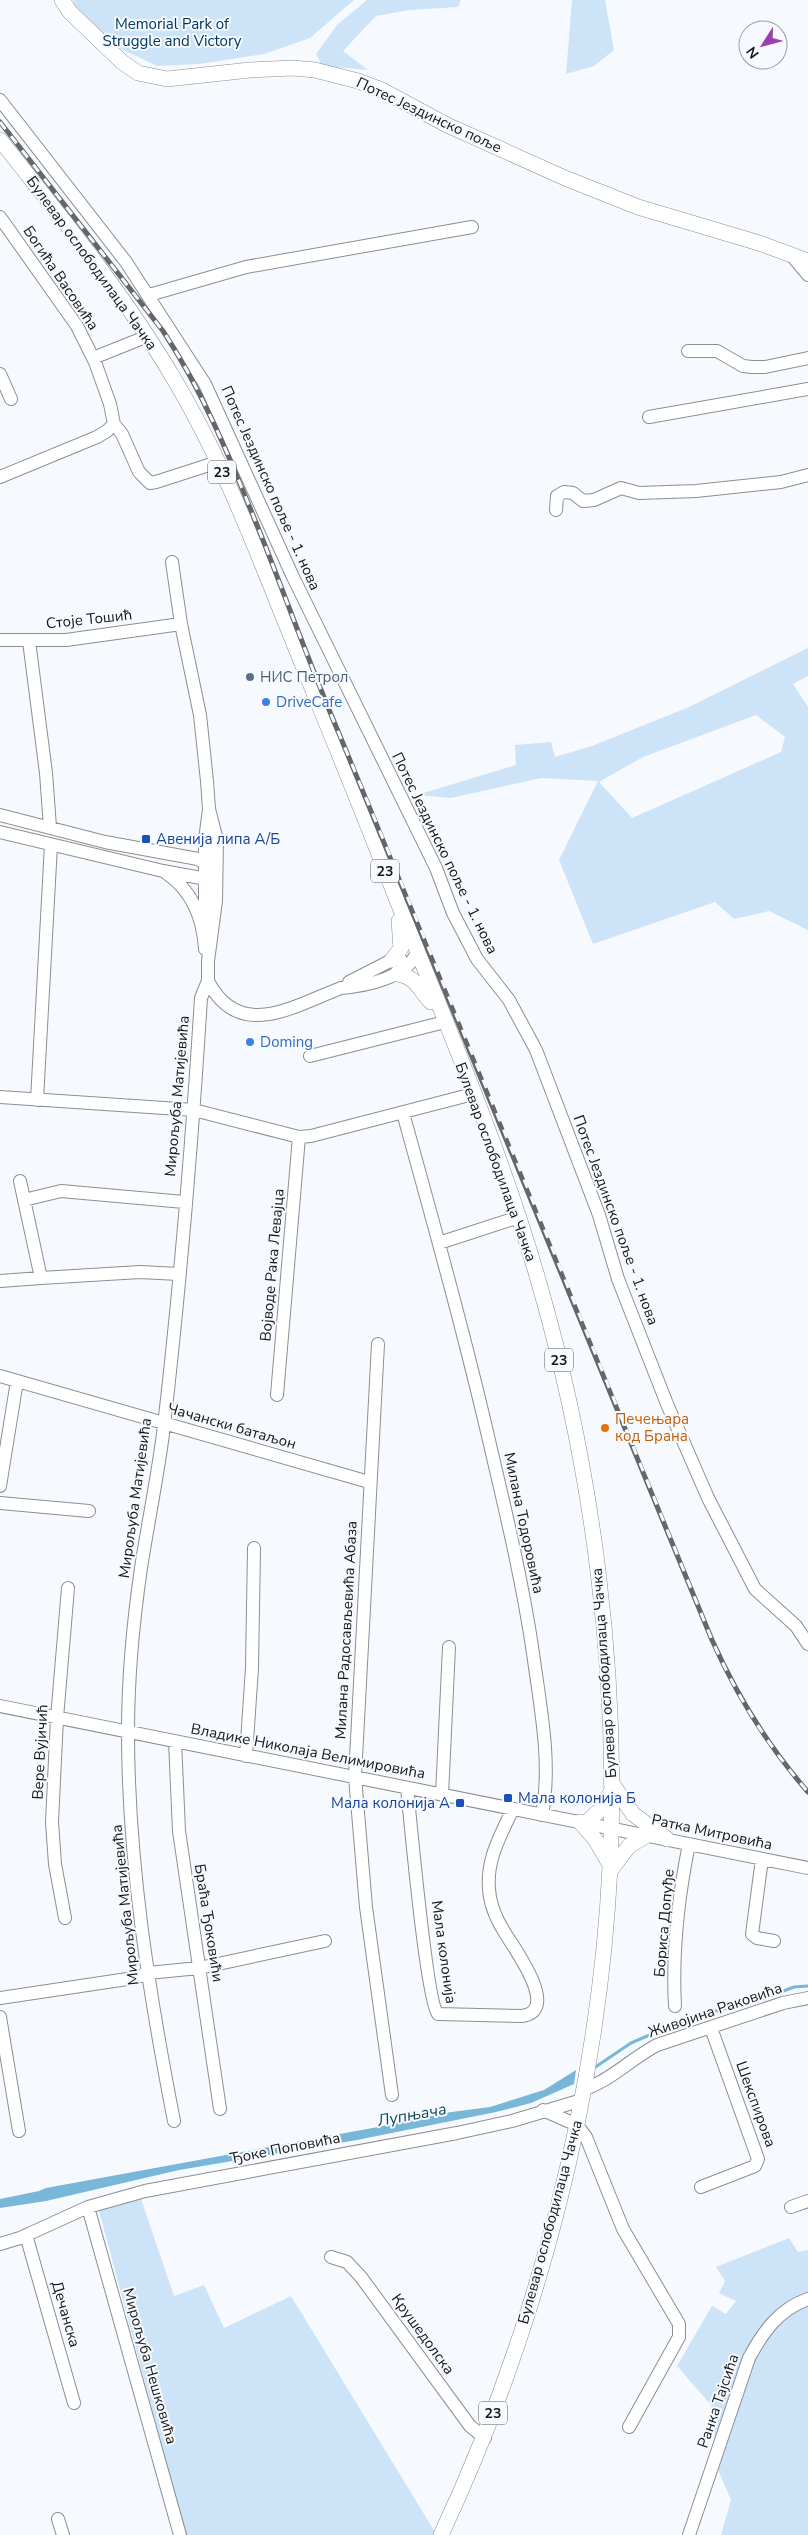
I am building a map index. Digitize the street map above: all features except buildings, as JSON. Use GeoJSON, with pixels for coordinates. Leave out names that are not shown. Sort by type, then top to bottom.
{"type":"FeatureCollection","features":[{"type":"Feature","properties":{"kind":"main road","name":"Потес Јездинско поље"},"geometry":{"type":"LineString","coordinates":[[62,0],[70,12],[122,62],[138,73],[168,79],[273,68],[307,69],[331,74],[382,90],[455,129],[638,208],[808,261]]}},
{"type":"Feature","properties":{"kind":"main road","name":"Булевар ослободилаца Чачка"},"geometry":{"type":"LineString","coordinates":[[0,140],[92,258],[148,336],[176,382],[218,462],[257,552],[401,912],[417,960],[474,1094],[519,1217],[539,1282],[564,1378],[590,1516],[603,1623],[611,1788],[610,1867],[604,1939],[588,2061],[577,2125],[563,2187],[514,2355],[485,2438],[441,2535]]}},
{"type":"Feature","properties":{"kind":"main road"},"geometry":{"type":"LineString","coordinates":[[401,912],[399,922],[401,948],[394,967],[414,980],[442,1016]]}},
{"type":"Feature","properties":{"kind":"main road"},"geometry":{"type":"LineString","coordinates":[[647,1834],[629,1846],[610,1867],[595,1839],[583,1822],[603,1807],[611,1788],[634,1814],[668,1839]]}},
{"type":"Feature","properties":{"kind":"street","name":"Потес Јездинско поље - 1. нова"},"geometry":{"type":"LineString","coordinates":[[0,100],[126,262],[205,384],[293,577],[436,868],[457,921],[487,974],[509,1000],[536,1050],[599,1215],[618,1279],[667,1404],[708,1498],[755,1589],[796,1626],[808,1644]]}},
{"type":"Feature","properties":{"kind":"street","name":"Богића Васовића"},"geometry":{"type":"LineString","coordinates":[[0,217],[70,316],[93,358],[110,404],[114,424],[122,434],[136,467],[150,483],[218,462]]}},
{"type":"Feature","properties":{"kind":"street"},"geometry":{"type":"LineString","coordinates":[[149,295],[246,267],[472,227]]}},
{"type":"Feature","properties":{"kind":"street"},"geometry":{"type":"LineString","coordinates":[[790,254],[808,275]]}},
{"type":"Feature","properties":{"kind":"street"},"geometry":{"type":"LineString","coordinates":[[93,358],[148,336]]}},
{"type":"Feature","properties":{"kind":"street"},"geometry":{"type":"LineString","coordinates":[[688,351],[717,351],[743,366],[752,367],[765,367],[808,358]]}},
{"type":"Feature","properties":{"kind":"street"},"geometry":{"type":"LineString","coordinates":[[0,374],[11,399]]}},
{"type":"Feature","properties":{"kind":"street"},"geometry":{"type":"LineString","coordinates":[[649,417],[808,389]]}},
{"type":"Feature","properties":{"kind":"street"},"geometry":{"type":"LineString","coordinates":[[0,477],[97,437],[114,424]]}},
{"type":"Feature","properties":{"kind":"street"},"geometry":{"type":"LineString","coordinates":[[556,510],[557,496],[564,492],[573,493],[583,501],[594,500],[621,488],[639,493],[696,491],[781,482],[808,475]]}},
{"type":"Feature","properties":{"kind":"street"},"geometry":{"type":"LineString","coordinates":[[172,562],[181,624],[200,715],[209,809],[216,840],[203,922],[208,961]]}},
{"type":"Feature","properties":{"kind":"street","name":"Стоје Тошић"},"geometry":{"type":"LineString","coordinates":[[0,640],[29,641],[103,636],[181,624]]}},
{"type":"Feature","properties":{"kind":"street"},"geometry":{"type":"LineString","coordinates":[[29,641],[46,773],[50,827]]}},
{"type":"Feature","properties":{"kind":"street"},"geometry":{"type":"LineString","coordinates":[[204,862],[204,840],[209,809]]}},
{"type":"Feature","properties":{"kind":"street"},"geometry":{"type":"LineString","coordinates":[[0,815],[204,862],[210,867],[211,880]]}},
{"type":"Feature","properties":{"kind":"street"},"geometry":{"type":"LineString","coordinates":[[0,832],[163,871],[211,880]]}},
{"type":"Feature","properties":{"kind":"street"},"geometry":{"type":"LineString","coordinates":[[37,1100],[51,845]]}},
{"type":"Feature","properties":{"kind":"street"},"geometry":{"type":"LineString","coordinates":[[163,871],[174,878],[188,894],[203,922]]}},
{"type":"Feature","properties":{"kind":"street","name":"Мирољуба Матијевића"},"geometry":{"type":"LineString","coordinates":[[174,2121],[148,1973],[134,1864],[128,1732],[132,1646],[141,1570],[164,1423],[179,1274],[184,1202],[194,1110],[201,998],[208,981],[208,961],[215,917],[211,880]]}},
{"type":"Feature","properties":{"kind":"street"},"geometry":{"type":"LineString","coordinates":[[208,981],[217,996],[229,1008],[243,1015],[255,1017],[278,1012],[341,988],[352,987],[394,967],[417,960]]}},
{"type":"Feature","properties":{"kind":"street"},"geometry":{"type":"LineString","coordinates":[[310,1056],[442,1016]]}},
{"type":"Feature","properties":{"kind":"street"},"geometry":{"type":"LineString","coordinates":[[0,1097],[194,1110],[299,1137],[311,1136],[474,1094]]}},
{"type":"Feature","properties":{"kind":"street","name":"Милана Тодоровића"},"geometry":{"type":"LineString","coordinates":[[403,1112],[462,1327],[500,1488],[530,1634],[545,1753],[546,1792],[542,1815]]}},
{"type":"Feature","properties":{"kind":"street","name":"Војводе Рака Левајца"},"geometry":{"type":"LineString","coordinates":[[277,1395],[299,1137]]}},
{"type":"Feature","properties":{"kind":"street"},"geometry":{"type":"LineString","coordinates":[[20,1181],[40,1278]]}},
{"type":"Feature","properties":{"kind":"street"},"geometry":{"type":"LineString","coordinates":[[24,1200],[68,1191],[184,1202]]}},
{"type":"Feature","properties":{"kind":"street"},"geometry":{"type":"LineString","coordinates":[[439,1243],[519,1217]]}},
{"type":"Feature","properties":{"kind":"street"},"geometry":{"type":"LineString","coordinates":[[0,1281],[140,1272],[179,1274]]}},
{"type":"Feature","properties":{"kind":"street","name":"Милана Радосављевића Абаза"},"geometry":{"type":"LineString","coordinates":[[378,1344],[354,1778],[368,1926],[392,2095]]}},
{"type":"Feature","properties":{"kind":"street","name":"Чачански батаљон"},"geometry":{"type":"LineString","coordinates":[[0,1376],[370,1482]]}},
{"type":"Feature","properties":{"kind":"street"},"geometry":{"type":"LineString","coordinates":[[0,1486],[17,1381]]}},
{"type":"Feature","properties":{"kind":"street"},"geometry":{"type":"LineString","coordinates":[[0,1504],[89,1511]]}},
{"type":"Feature","properties":{"kind":"street"},"geometry":{"type":"LineString","coordinates":[[246,1756],[252,1668],[254,1548]]}},
{"type":"Feature","properties":{"kind":"street","name":"Вере Вујичић"},"geometry":{"type":"LineString","coordinates":[[65,1918],[57,1878],[52,1834],[58,1718],[68,1588]]}},
{"type":"Feature","properties":{"kind":"street"},"geometry":{"type":"LineString","coordinates":[[442,1795],[449,1647]]}},
{"type":"Feature","properties":{"kind":"street","name":"Владике Николаја Велимировића"},"geometry":{"type":"LineString","coordinates":[[0,1706],[354,1778],[610,1827]]}},
{"type":"Feature","properties":{"kind":"street","name":"Браћа Ђоковићи"},"geometry":{"type":"LineString","coordinates":[[175,1741],[179,1831],[220,2109]]}},
{"type":"Feature","properties":{"kind":"street","name":"Мала колонија"},"geometry":{"type":"LineString","coordinates":[[407,1788],[427,1962],[434,2008],[438,2014],[522,2016],[530,2014],[536,2008],[537,2000],[533,1982],[524,1962],[497,1917],[490,1896],[492,1851],[513,1809]]}},
{"type":"Feature","properties":{"kind":"street","name":"Ратка Митровића"},"geometry":{"type":"LineString","coordinates":[[610,1827],[808,1868]]}},
{"type":"Feature","properties":{"kind":"street","name":"Бориса Допуђе"},"geometry":{"type":"LineString","coordinates":[[675,2006],[674,1974],[678,1914],[689,1844]]}},
{"type":"Feature","properties":{"kind":"street"},"geometry":{"type":"LineString","coordinates":[[762,1859],[752,1934],[756,1938],[774,1941]]}},
{"type":"Feature","properties":{"kind":"street"},"geometry":{"type":"LineString","coordinates":[[0,1998],[134,1978],[148,1973],[199,1968],[325,1941]]}},
{"type":"Feature","properties":{"kind":"street","name":"Живојина Раковића"},"geometry":{"type":"LineString","coordinates":[[583,2094],[637,2055],[657,2045],[783,2003],[807,2000]]}},
{"type":"Feature","properties":{"kind":"street"},"geometry":{"type":"LineString","coordinates":[[0,2017],[19,2131]]}},
{"type":"Feature","properties":{"kind":"street","name":"Шекспирова"},"geometry":{"type":"LineString","coordinates":[[701,2187],[755,2166],[758,2159],[711,2028]]}},
{"type":"Feature","properties":{"kind":"street","name":"Ђоке Поповића"},"geometry":{"type":"LineString","coordinates":[[0,2244],[26,2235],[88,2207],[184,2183],[512,2121],[583,2094]]}},
{"type":"Feature","properties":{"kind":"street"},"geometry":{"type":"LineString","coordinates":[[543,2110],[577,2125],[589,2142],[623,2229],[679,2324],[679,2336],[630,2427]]}},
{"type":"Feature","properties":{"kind":"street"},"geometry":{"type":"LineString","coordinates":[[790,2207],[808,2201]]}},
{"type":"Feature","properties":{"kind":"street","name":"Мирољуба Нешковића"},"geometry":{"type":"LineString","coordinates":[[88,2207],[180,2535]]}},
{"type":"Feature","properties":{"kind":"street","name":"Дечанска"},"geometry":{"type":"LineString","coordinates":[[26,2235],[74,2403]]}},
{"type":"Feature","properties":{"kind":"street","name":"Крушедолска"},"geometry":{"type":"LineString","coordinates":[[331,2257],[347,2262],[361,2277],[470,2426],[485,2438]]}},
{"type":"Feature","properties":{"kind":"street","name":"Ранка Тајсића"},"geometry":{"type":"LineString","coordinates":[[689,2535],[749,2358],[760,2338],[776,2318],[791,2307],[808,2299]]}},
{"type":"Feature","properties":{"kind":"street"},"geometry":{"type":"LineString","coordinates":[[58,2519],[63,2535]]}},
{"type":"Feature","properties":{"kind":"green space","name":"Memorial Park of Struggle and Victory"},"geometry":{"type":"Polygon","coordinates":[[[73,0],[354,0],[310,38],[264,54],[199,64],[157,66],[117,47],[76,7],[73,0]]]}},
{"type":"Feature","properties":{"kind":"green space"},"geometry":{"type":"Polygon","coordinates":[[[367,0],[461,0],[458,7],[409,10],[376,16],[343,51],[368,70],[322,66],[316,54],[337,25],[367,0]]]}},
{"type":"Feature","properties":{"kind":"green space"},"geometry":{"type":"Polygon","coordinates":[[[572,0],[605,0],[614,50],[594,66],[566,74],[572,0]]]}},
{"type":"Feature","properties":{"kind":"green space"},"geometry":{"type":"Polygon","coordinates":[[[808,648],[808,676],[793,684],[808,707],[808,930],[769,911],[734,919],[715,902],[593,944],[559,860],[598,781],[541,778],[451,798],[417,795],[516,765],[515,745],[551,742],[555,757],[592,746],[689,707],[808,648]],[[756,715],[643,757],[599,782],[632,818],[781,752],[785,737],[756,715]]]}},
{"type":"Feature","properties":{"kind":"green space"},"geometry":{"type":"Polygon","coordinates":[[[141,2199],[174,2296],[204,2285],[224,2328],[291,2296],[435,2532],[434,2535],[186,2535],[98,2207],[141,2199]]]}},
{"type":"Feature","properties":{"kind":"green space"},"geometry":{"type":"Polygon","coordinates":[[[789,2238],[798,2252],[808,2250],[808,2535],[721,2535],[731,2500],[718,2470],[711,2405],[677,2366],[712,2306],[726,2314],[736,2301],[719,2293],[725,2281],[716,2267],[789,2238]]]}},
{"type":"Feature","properties":{"kind":"water"},"geometry":{"type":"Polygon","coordinates":[[[576,2070],[574,2084],[531,2103],[496,2112],[357,2140],[179,2170],[46,2201],[0,2208],[0,2199],[46,2188],[378,2127],[444,2113],[490,2107],[544,2090],[576,2070]]]}},
{"type":"Feature","properties":{"kind":"waterway","name":"Лупњача"},"geometry":{"type":"LineString","coordinates":[[591,2070],[631,2043],[654,2033],[719,2010],[757,2001],[794,1987],[808,1986]]}},
{"type":"Feature","properties":{"kind":"railway"},"geometry":{"type":"LineString","coordinates":[[0,122],[163,331],[204,403],[249,504],[329,710],[481,1074],[712,1640],[732,1681],[754,1719],[779,1756],[808,1792]]}},
{"type":"Feature","properties":{"kind":"place","name":"НИС Петрол"},"geometry":{"type":"Point","coordinates":[250,677]}},
{"type":"Feature","properties":{"kind":"place","name":"DriveCafe"},"geometry":{"type":"Point","coordinates":[266,702]}},
{"type":"Feature","properties":{"kind":"place","name":"Авенија липа А/Б"},"geometry":{"type":"Point","coordinates":[146,839]}},
{"type":"Feature","properties":{"kind":"place","name":"Doming"},"geometry":{"type":"Point","coordinates":[250,1042]}},
{"type":"Feature","properties":{"kind":"place","name":"Печењара код Брана"},"geometry":{"type":"Point","coordinates":[605,1428]}},
{"type":"Feature","properties":{"kind":"place","name":"Мала колонија Б"},"geometry":{"type":"Point","coordinates":[508,1798]}},
{"type":"Feature","properties":{"kind":"place","name":"Мала колонија А"},"geometry":{"type":"Point","coordinates":[460,1803]}}]}
